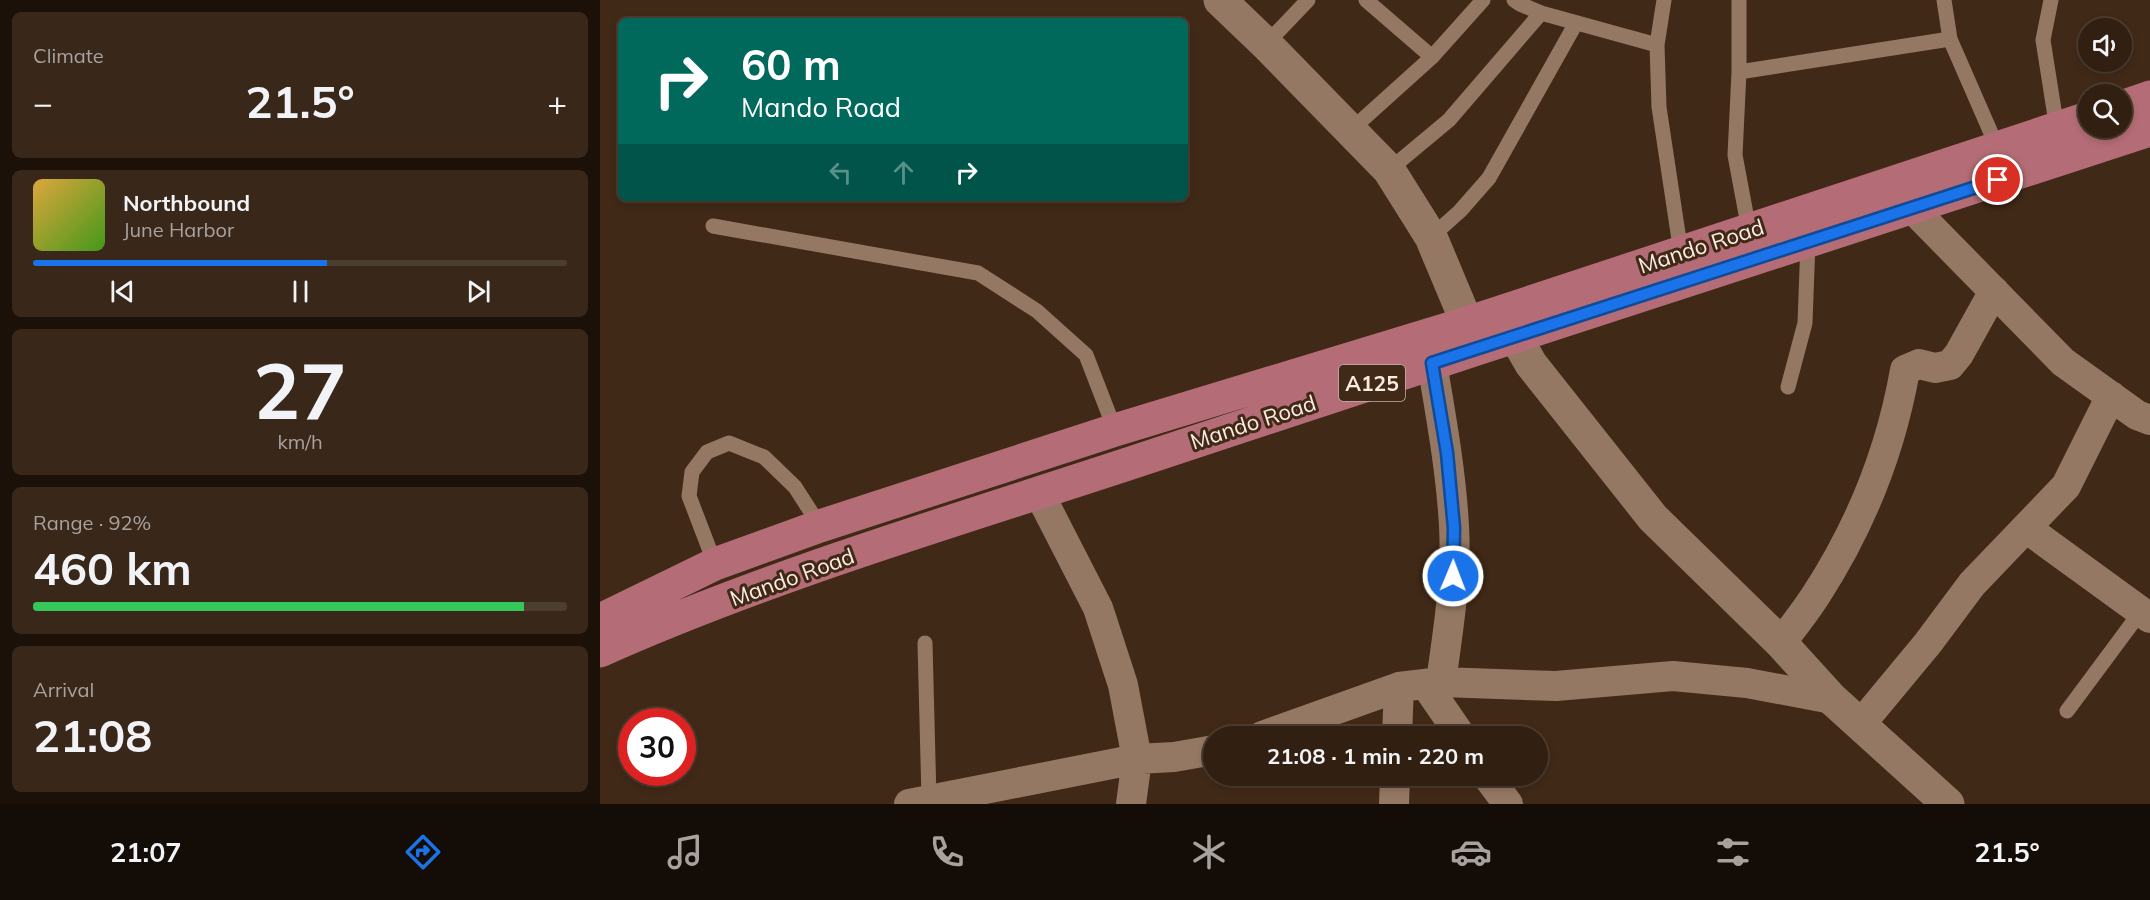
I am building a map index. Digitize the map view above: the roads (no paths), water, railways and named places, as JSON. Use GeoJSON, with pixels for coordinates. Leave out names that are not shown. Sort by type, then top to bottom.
{"type":"FeatureCollection","features":[{"type":"Feature","properties":{"kind":"highway"},"geometry":{"type":"LineString","coordinates":[[2132,103],[2150,97]]}},
{"type":"Feature","properties":{"kind":"highway","name":"Mando Road"},"geometry":{"type":"LineString","coordinates":[[600,620],[715,564],[820,526],[1115,430],[1467,323],[2078,122]]}},
{"type":"Feature","properties":{"kind":"highway","name":"Mando Road"},"geometry":{"type":"LineString","coordinates":[[600,651],[665,622],[801,573],[1039,493],[2150,130]]}},
{"type":"Feature","properties":{"kind":"street"},"geometry":{"type":"LineString","coordinates":[[1220,0],[1389,170],[1431,237],[1467,323]]}},
{"type":"Feature","properties":{"kind":"street"},"geometry":{"type":"LineString","coordinates":[[1912,208],[2063,362],[2137,415],[2150,420]]}},
{"type":"Feature","properties":{"kind":"street"},"geometry":{"type":"LineString","coordinates":[[1781,643],[1816,595],[1854,526],[1880,469],[1905,370],[1919,364],[1935,368],[1950,365],[1959,354],[1994,291]]}},
{"type":"Feature","properties":{"kind":"street"},"geometry":{"type":"LineString","coordinates":[[1515,336],[1531,364],[1653,518],[1781,643],[1832,699],[1948,804]]}},
{"type":"Feature","properties":{"kind":"street"},"geometry":{"type":"LineString","coordinates":[[1402,726],[1422,684],[1452,600],[1454,528],[1447,453],[1432,363]]}},
{"type":"Feature","properties":{"kind":"street"},"geometry":{"type":"LineString","coordinates":[[1860,725],[1928,643],[1972,585],[2066,486],[2111,396]]}},
{"type":"Feature","properties":{"kind":"street"},"geometry":{"type":"LineString","coordinates":[[1039,493],[1098,608],[1123,685],[1137,759],[1131,804]]}},
{"type":"Feature","properties":{"kind":"street"},"geometry":{"type":"LineString","coordinates":[[2026,528],[2146,614]]}},
{"type":"Feature","properties":{"kind":"street"},"geometry":{"type":"LineString","coordinates":[[1293,726],[1422,684],[1556,686],[1673,676],[1747,683],[1832,699]]}},
{"type":"Feature","properties":{"kind":"street"},"geometry":{"type":"LineString","coordinates":[[1422,684],[1454,726]]}},
{"type":"Feature","properties":{"kind":"street"},"geometry":{"type":"LineString","coordinates":[[919,801],[1137,759],[1174,757],[1203,752]]}},
{"type":"Feature","properties":{"kind":"street"},"geometry":{"type":"LineString","coordinates":[[1394,804],[1395,786]]}},
{"type":"Feature","properties":{"kind":"street"},"geometry":{"type":"LineString","coordinates":[[1495,786],[1509,804]]}},
{"type":"Feature","properties":{"kind":"lane"},"geometry":{"type":"LineString","coordinates":[[1266,44],[1308,0]]}},
{"type":"Feature","properties":{"kind":"lane"},"geometry":{"type":"LineString","coordinates":[[1366,0],[1432,57]]}},
{"type":"Feature","properties":{"kind":"lane"},"geometry":{"type":"LineString","coordinates":[[1351,130],[1432,57],[1483,0]]}},
{"type":"Feature","properties":{"kind":"lane"},"geometry":{"type":"LineString","coordinates":[[1514,0],[1541,13],[1657,45]]}},
{"type":"Feature","properties":{"kind":"lane"},"geometry":{"type":"LineString","coordinates":[[1664,0],[1657,45],[1659,107],[1681,253]]}},
{"type":"Feature","properties":{"kind":"lane"},"geometry":{"type":"LineString","coordinates":[[1739,0],[1739,72],[1735,155],[1749,230]]}},
{"type":"Feature","properties":{"kind":"lane"},"geometry":{"type":"LineString","coordinates":[[1944,0],[1950,39],[1998,148]]}},
{"type":"Feature","properties":{"kind":"lane"},"geometry":{"type":"LineString","coordinates":[[2051,0],[2043,40],[2057,129]]}},
{"type":"Feature","properties":{"kind":"lane"},"geometry":{"type":"LineString","coordinates":[[1389,170],[1449,120],[1541,13]]}},
{"type":"Feature","properties":{"kind":"lane"},"geometry":{"type":"LineString","coordinates":[[1431,237],[1460,211],[1489,178],[1576,22]]}},
{"type":"Feature","properties":{"kind":"lane"},"geometry":{"type":"LineString","coordinates":[[1739,72],[1950,39]]}},
{"type":"Feature","properties":{"kind":"lane"},"geometry":{"type":"LineString","coordinates":[[713,226],[978,273],[1037,311],[1086,355],[1115,430]]}},
{"type":"Feature","properties":{"kind":"lane"},"geometry":{"type":"LineString","coordinates":[[1788,387],[1805,323],[1808,242]]}},
{"type":"Feature","properties":{"kind":"lane"},"geometry":{"type":"LineString","coordinates":[[715,564],[689,496],[692,472],[707,452],[729,443],[764,457],[795,487],[820,526]]}},
{"type":"Feature","properties":{"kind":"lane"},"geometry":{"type":"LineString","coordinates":[[2067,711],[2146,614]]}},
{"type":"Feature","properties":{"kind":"lane"},"geometry":{"type":"LineString","coordinates":[[919,801],[925,643]]}}]}
